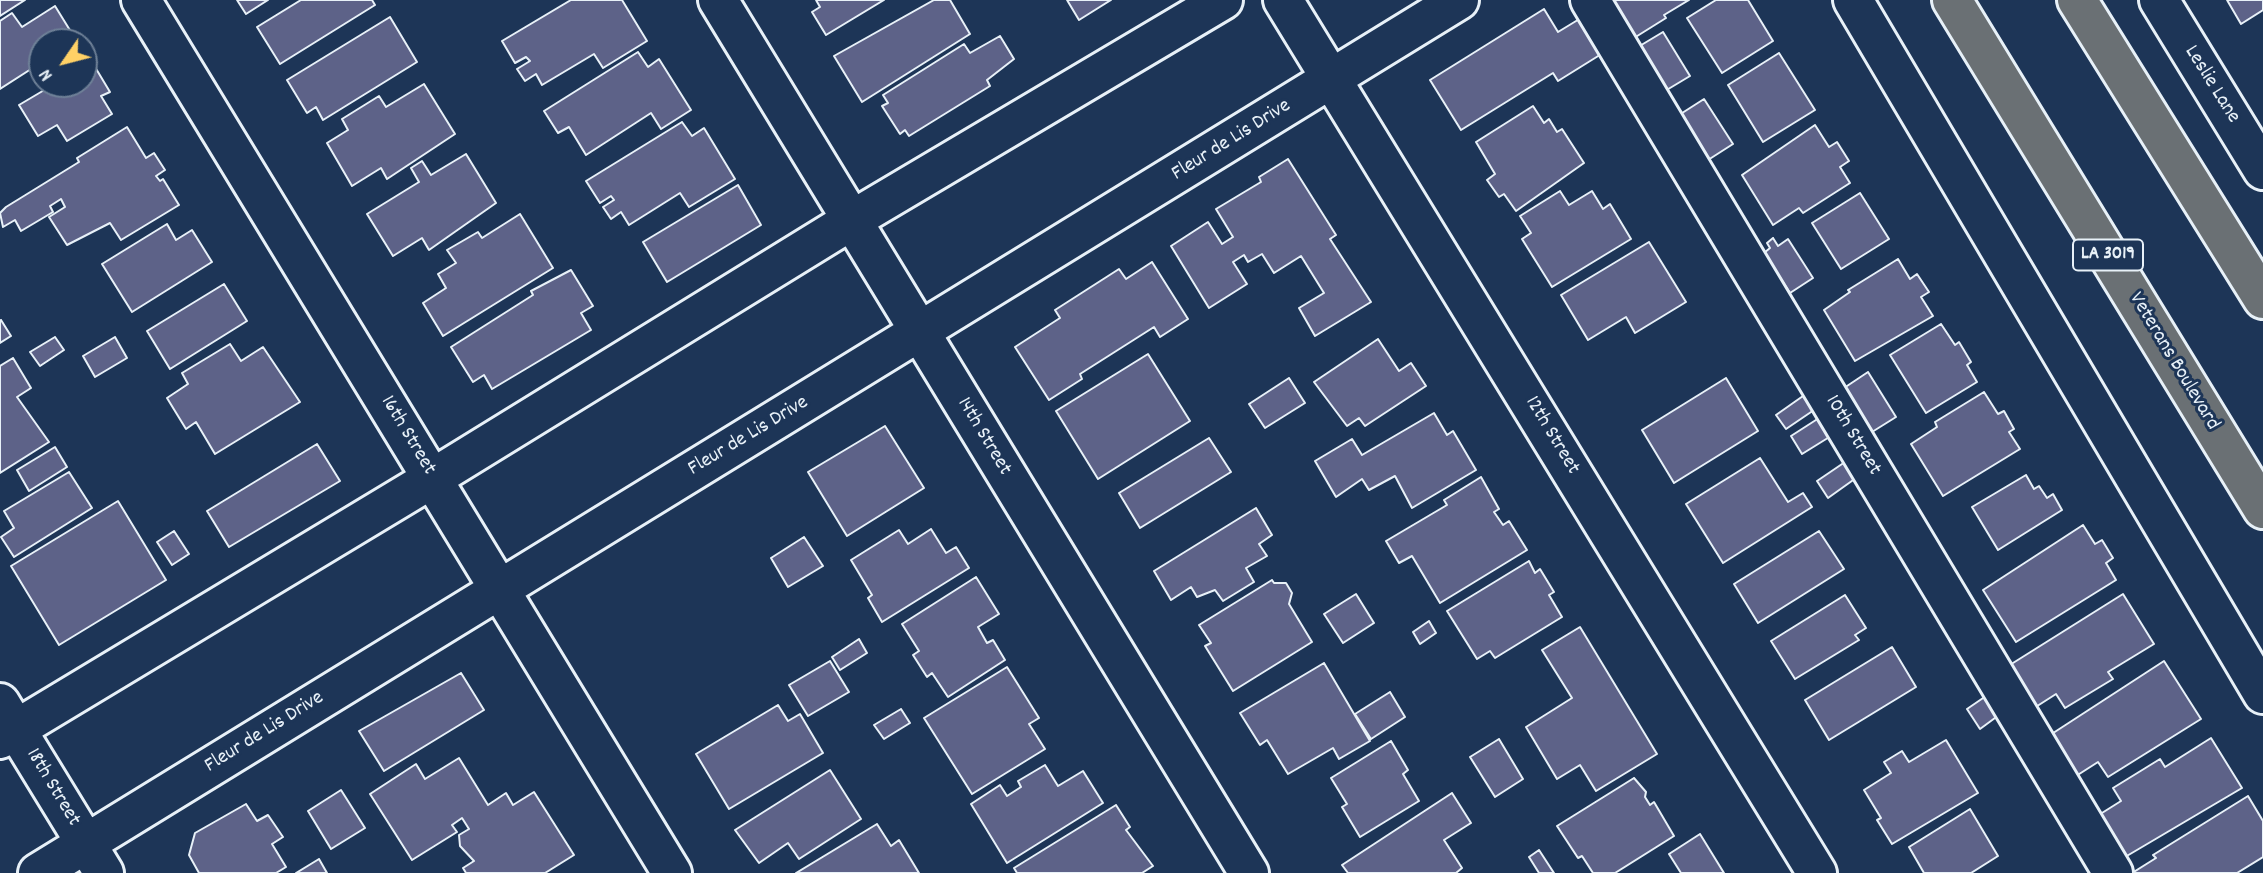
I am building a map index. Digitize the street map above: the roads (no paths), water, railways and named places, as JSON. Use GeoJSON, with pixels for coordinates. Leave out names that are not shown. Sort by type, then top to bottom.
{"type":"FeatureCollection","features":[{"type":"Feature","properties":{"kind":"main road","name":"Veterans Boulevard"},"geometry":{"type":"LineString","coordinates":[[1952,0],[2263,509]]}},
{"type":"Feature","properties":{"kind":"main road"},"geometry":{"type":"LineString","coordinates":[[2077,0],[2263,299]]}},
{"type":"Feature","properties":{"kind":"street","name":"16th Street"},"geometry":{"type":"LineString","coordinates":[[141,0],[672,873]]}},
{"type":"Feature","properties":{"kind":"street","name":"14th Street"},"geometry":{"type":"LineString","coordinates":[[718,0],[1249,873]]}},
{"type":"Feature","properties":{"kind":"street"},"geometry":{"type":"LineString","coordinates":[[5,724],[433,478],[852,220],[1223,0]]}},
{"type":"Feature","properties":{"kind":"street","name":"12th Street"},"geometry":{"type":"LineString","coordinates":[[1283,0],[1817,873]]}},
{"type":"Feature","properties":{"kind":"street","name":"Fleur de Lis Drive"},"geometry":{"type":"LineString","coordinates":[[38,873],[95,859],[499,587],[920,333],[1459,0]]}},
{"type":"Feature","properties":{"kind":"street","name":"10th Street"},"geometry":{"type":"LineString","coordinates":[[1590,0],[2113,873]]}},
{"type":"Feature","properties":{"kind":"street"},"geometry":{"type":"LineString","coordinates":[[1853,0],[2263,694]]}},
{"type":"Feature","properties":{"kind":"street","name":"Leslie Lane"},"geometry":{"type":"LineString","coordinates":[[2159,0],[2263,170]]}},
{"type":"Feature","properties":{"kind":"street","name":"18th Street"},"geometry":{"type":"LineString","coordinates":[[5,724],[95,859]]}}]}
